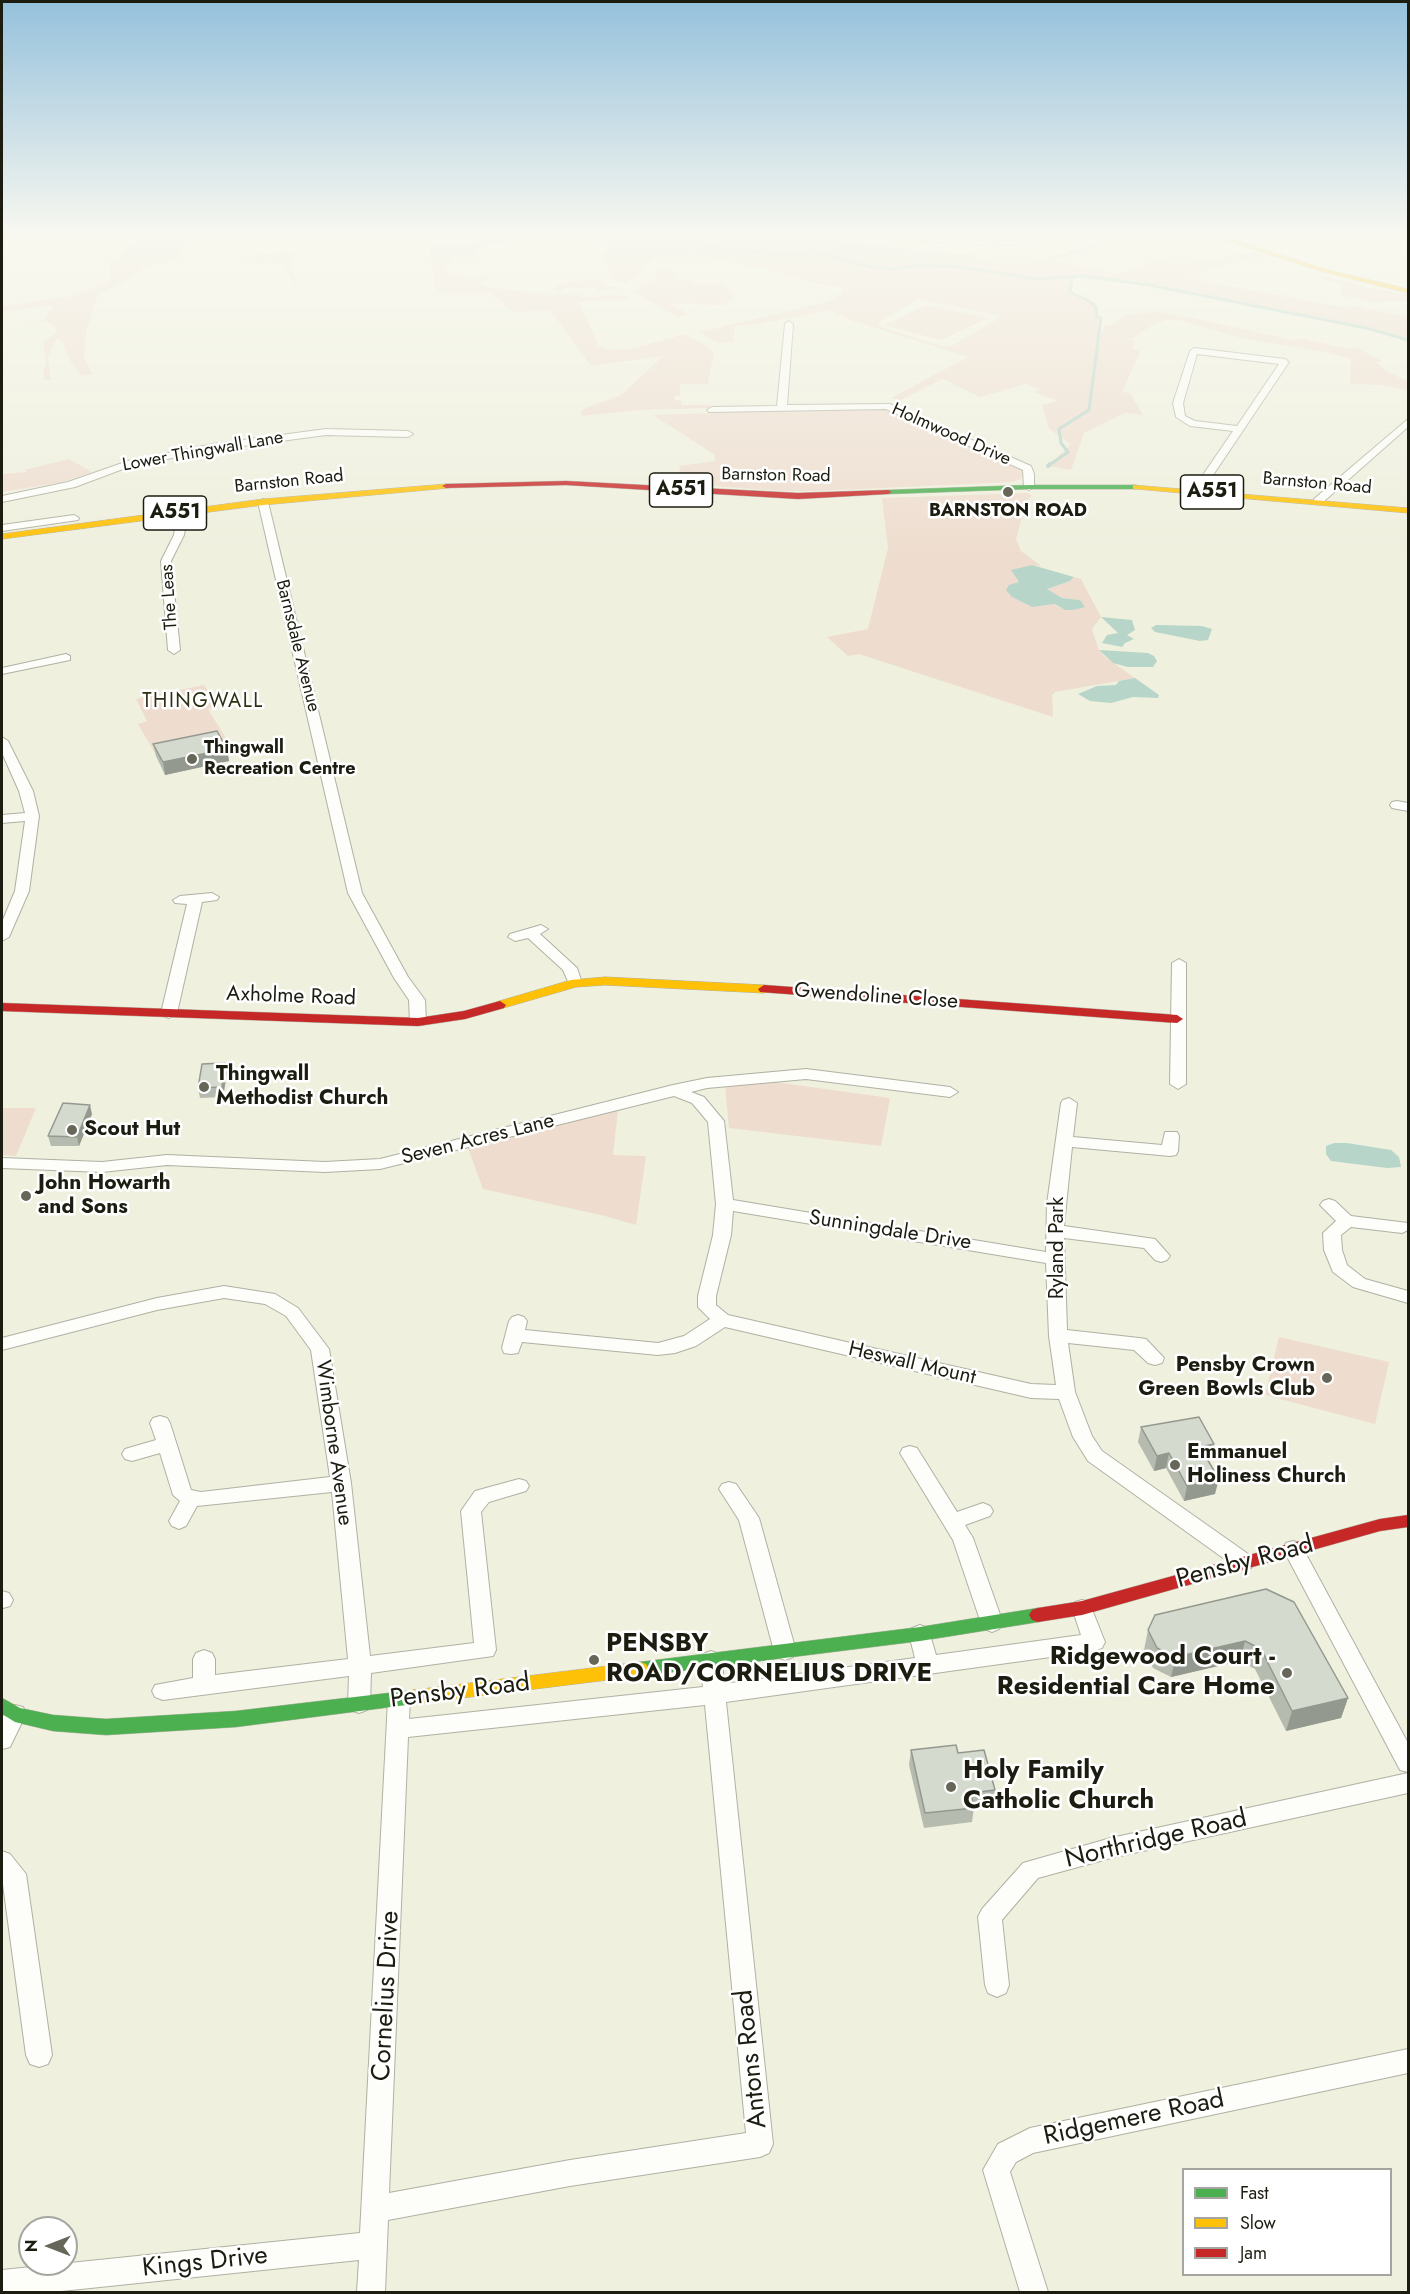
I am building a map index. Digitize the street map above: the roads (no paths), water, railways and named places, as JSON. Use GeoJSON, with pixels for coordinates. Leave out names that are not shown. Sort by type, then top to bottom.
{"type":"FeatureCollection","features":[{"type":"Feature","properties":{"kind":"main road","name":"Barnston Road"},"geometry":{"type":"LineString","coordinates":[[2,537],[262,502],[429,487],[507,484],[588,484],[798,496],[1029,487],[1119,486],[1318,501],[1408,511]]}},
{"type":"Feature","properties":{"kind":"main road","name":"Gwendoline Close"},"geometry":{"type":"LineString","coordinates":[[575,983],[605,981],[796,991],[1177,1019]]}},
{"type":"Feature","properties":{"kind":"main road","name":"Axholme Road"},"geometry":{"type":"LineString","coordinates":[[2,1008],[418,1022],[465,1015],[575,983]]}},
{"type":"Feature","properties":{"kind":"main road","name":"Pensby Road"},"geometry":{"type":"LineString","coordinates":[[8,1710],[52,1723],[106,1727],[236,1719],[920,1634],[1082,1608],[1293,1549],[1408,1521]]}},
{"type":"Feature","properties":{"kind":"street"},"geometry":{"type":"LineString","coordinates":[[782,407],[788,341]]}},
{"type":"Feature","properties":{"kind":"street"},"geometry":{"type":"LineString","coordinates":[[1197,491],[1285,362],[1194,351],[1178,403],[1181,417],[1194,424],[1239,429]]}},
{"type":"Feature","properties":{"kind":"street","name":"Holmwood Drive"},"geometry":{"type":"LineString","coordinates":[[712,410],[887,406],[1027,468],[1029,487]]}},
{"type":"Feature","properties":{"kind":"street"},"geometry":{"type":"LineString","coordinates":[[1318,501],[1408,422]]}},
{"type":"Feature","properties":{"kind":"street","name":"Lower Thingwall Lane"},"geometry":{"type":"LineString","coordinates":[[2,499],[71,485],[128,464],[213,447],[326,432],[408,434]]}},
{"type":"Feature","properties":{"kind":"street","name":"Barnsdale Avenue"},"geometry":{"type":"LineString","coordinates":[[262,502],[355,893],[401,978],[417,1000],[418,1022]]}},
{"type":"Feature","properties":{"kind":"street","name":"The Leas"},"geometry":{"type":"LineString","coordinates":[[172,513],[180,528],[179,535],[166,561],[174,650]]}},
{"type":"Feature","properties":{"kind":"street"},"geometry":{"type":"LineString","coordinates":[[2,528],[74,518]]}},
{"type":"Feature","properties":{"kind":"street"},"geometry":{"type":"LineString","coordinates":[[2,671],[66,658]]}},
{"type":"Feature","properties":{"kind":"street"},"geometry":{"type":"LineString","coordinates":[[2,937],[22,891],[32,816],[26,791],[3,747]]}},
{"type":"Feature","properties":{"kind":"street"},"geometry":{"type":"LineString","coordinates":[[2,819],[32,816]]}},
{"type":"Feature","properties":{"kind":"street"},"geometry":{"type":"LineString","coordinates":[[169,1013],[187,900],[212,897]]}},
{"type":"Feature","properties":{"kind":"street"},"geometry":{"type":"LineString","coordinates":[[515,937],[536,930],[570,968],[575,983]]}},
{"type":"Feature","properties":{"kind":"street"},"geometry":{"type":"LineString","coordinates":[[1178,1084],[1179,963]]}},
{"type":"Feature","properties":{"kind":"street","name":"Seven Acres Lane"},"geometry":{"type":"LineString","coordinates":[[2,1163],[102,1167],[167,1160],[326,1167],[380,1164],[707,1083],[806,1074],[950,1092]]}},
{"type":"Feature","properties":{"kind":"street"},"geometry":{"type":"LineString","coordinates":[[515,1335],[658,1348],[675,1347],[690,1341],[722,1320],[707,1307],[707,1296],[722,1235],[725,1204],[716,1121],[698,1100],[673,1090]]}},
{"type":"Feature","properties":{"kind":"street","name":"Ryland Park"},"geometry":{"type":"LineString","coordinates":[[1066,1392],[1058,1336],[1055,1231],[1056,1204],[1069,1103]]}},
{"type":"Feature","properties":{"kind":"street"},"geometry":{"type":"LineString","coordinates":[[1064,1141],[1170,1150],[1171,1136]]}},
{"type":"Feature","properties":{"kind":"street","name":"Sunningdale Drive"},"geometry":{"type":"LineString","coordinates":[[725,1204],[1055,1259]]}},
{"type":"Feature","properties":{"kind":"street"},"geometry":{"type":"LineString","coordinates":[[1329,1205],[1347,1221],[1401,1227]]}},
{"type":"Feature","properties":{"kind":"street"},"geometry":{"type":"LineString","coordinates":[[1347,1221],[1332,1233],[1333,1250],[1340,1268],[1359,1283],[1408,1297]]}},
{"type":"Feature","properties":{"kind":"street"},"geometry":{"type":"LineString","coordinates":[[1055,1231],[1156,1244]]}},
{"type":"Feature","properties":{"kind":"street","name":"Wimborne Avenue"},"geometry":{"type":"LineString","coordinates":[[2,1344],[157,1304],[224,1292],[269,1298],[292,1312],[320,1348],[341,1483],[360,1666],[359,1704]]}},
{"type":"Feature","properties":{"kind":"street","name":"Heswall Mount"},"geometry":{"type":"LineString","coordinates":[[722,1320],[1031,1391],[1066,1392]]}},
{"type":"Feature","properties":{"kind":"street"},"geometry":{"type":"LineString","coordinates":[[1058,1336],[1146,1340],[1155,1358]]}},
{"type":"Feature","properties":{"kind":"street"},"geometry":{"type":"LineString","coordinates":[[1066,1392],[1083,1437],[1095,1456],[1245,1562]]}},
{"type":"Feature","properties":{"kind":"street"},"geometry":{"type":"LineString","coordinates":[[160,1423],[183,1495],[201,1500],[341,1483]]}},
{"type":"Feature","properties":{"kind":"street"},"geometry":{"type":"LineString","coordinates":[[132,1454],[167,1444]]}},
{"type":"Feature","properties":{"kind":"street"},"geometry":{"type":"LineString","coordinates":[[910,1453],[963,1538],[992,1623]]}},
{"type":"Feature","properties":{"kind":"street"},"geometry":{"type":"LineString","coordinates":[[163,1690],[485,1650],[471,1511],[482,1496],[519,1486]]}},
{"type":"Feature","properties":{"kind":"street"},"geometry":{"type":"LineString","coordinates":[[729,1490],[749,1518],[785,1651]]}},
{"type":"Feature","properties":{"kind":"street"},"geometry":{"type":"LineString","coordinates":[[179,1521],[192,1497]]}},
{"type":"Feature","properties":{"kind":"street"},"geometry":{"type":"LineString","coordinates":[[953,1521],[983,1511]]}},
{"type":"Feature","properties":{"kind":"street"},"geometry":{"type":"LineString","coordinates":[[1293,1549],[1408,1763]]}},
{"type":"Feature","properties":{"kind":"street","name":"Pensby Road"},"geometry":{"type":"LineString","coordinates":[[399,1728],[714,1695],[1094,1642],[1082,1608]]}},
{"type":"Feature","properties":{"kind":"street"},"geometry":{"type":"LineString","coordinates":[[920,1634],[928,1665]]}},
{"type":"Feature","properties":{"kind":"street"},"geometry":{"type":"LineString","coordinates":[[204,1659],[204,1686]]}},
{"type":"Feature","properties":{"kind":"street","name":"Antons Road"},"geometry":{"type":"LineString","coordinates":[[377,2209],[570,2173],[760,2144],[711,1660]]}},
{"type":"Feature","properties":{"kind":"street","name":"Cornelius Drive"},"geometry":{"type":"LineString","coordinates":[[371,2292],[377,2209],[399,1700]]}},
{"type":"Feature","properties":{"kind":"street"},"geometry":{"type":"LineString","coordinates":[[2,1740],[8,1710]]}},
{"type":"Feature","properties":{"kind":"street","name":"Northridge Road"},"geometry":{"type":"LineString","coordinates":[[997,1985],[990,1917],[1031,1870],[1111,1848],[1408,1783]]}},
{"type":"Feature","properties":{"kind":"street"},"geometry":{"type":"LineString","coordinates":[[2,1861],[14,1874],[39,2055]]}},
{"type":"Feature","properties":{"kind":"street","name":"Ridgemere Road"},"geometry":{"type":"LineString","coordinates":[[1034,2292],[996,2170],[1007,2153],[1030,2141],[1408,2061]]}},
{"type":"Feature","properties":{"kind":"street","name":"Kings Drive"},"geometry":{"type":"LineString","coordinates":[[2,2284],[374,2245]]}},
{"type":"Feature","properties":{"kind":"waterway"},"geometry":{"type":"LineString","coordinates":[[1050,464],[1048,466],[1068,452],[1061,443],[1059,429],[1089,410],[1098,341]]}},
{"type":"Feature","properties":{"kind":"place","name":"BARNSTON ROAD"},"geometry":{"type":"Point","coordinates":[1008,492]}},
{"type":"Feature","properties":{"kind":"place","name":"Thingwall Recreation Centre"},"geometry":{"type":"Point","coordinates":[192,759]}},
{"type":"Feature","properties":{"kind":"place","name":"Thingwall Methodist Church"},"geometry":{"type":"Point","coordinates":[204,1087]}},
{"type":"Feature","properties":{"kind":"place","name":"Scout Hut"},"geometry":{"type":"Point","coordinates":[72,1130]}},
{"type":"Feature","properties":{"kind":"place","name":"John Howarth and Sons"},"geometry":{"type":"Point","coordinates":[26,1196]}},
{"type":"Feature","properties":{"kind":"place","name":"Pensby Crown Green Bowls Club"},"geometry":{"type":"Point","coordinates":[1327,1378]}},
{"type":"Feature","properties":{"kind":"place","name":"Emmanuel Holiness Church"},"geometry":{"type":"Point","coordinates":[1175,1465]}},
{"type":"Feature","properties":{"kind":"place","name":"PENSBY ROAD/CORNELIUS DRIVE"},"geometry":{"type":"Point","coordinates":[594,1660]}},
{"type":"Feature","properties":{"kind":"place","name":"Ridgewood Court - Residential Care Home"},"geometry":{"type":"Point","coordinates":[1287,1673]}},
{"type":"Feature","properties":{"kind":"place","name":"Holy Family Catholic Church"},"geometry":{"type":"Point","coordinates":[951,1787]}},
{"type":"Feature","properties":{"kind":"district","name":"THINGWALL"},"geometry":{"type":"Point","coordinates":[203,702]}}]}
